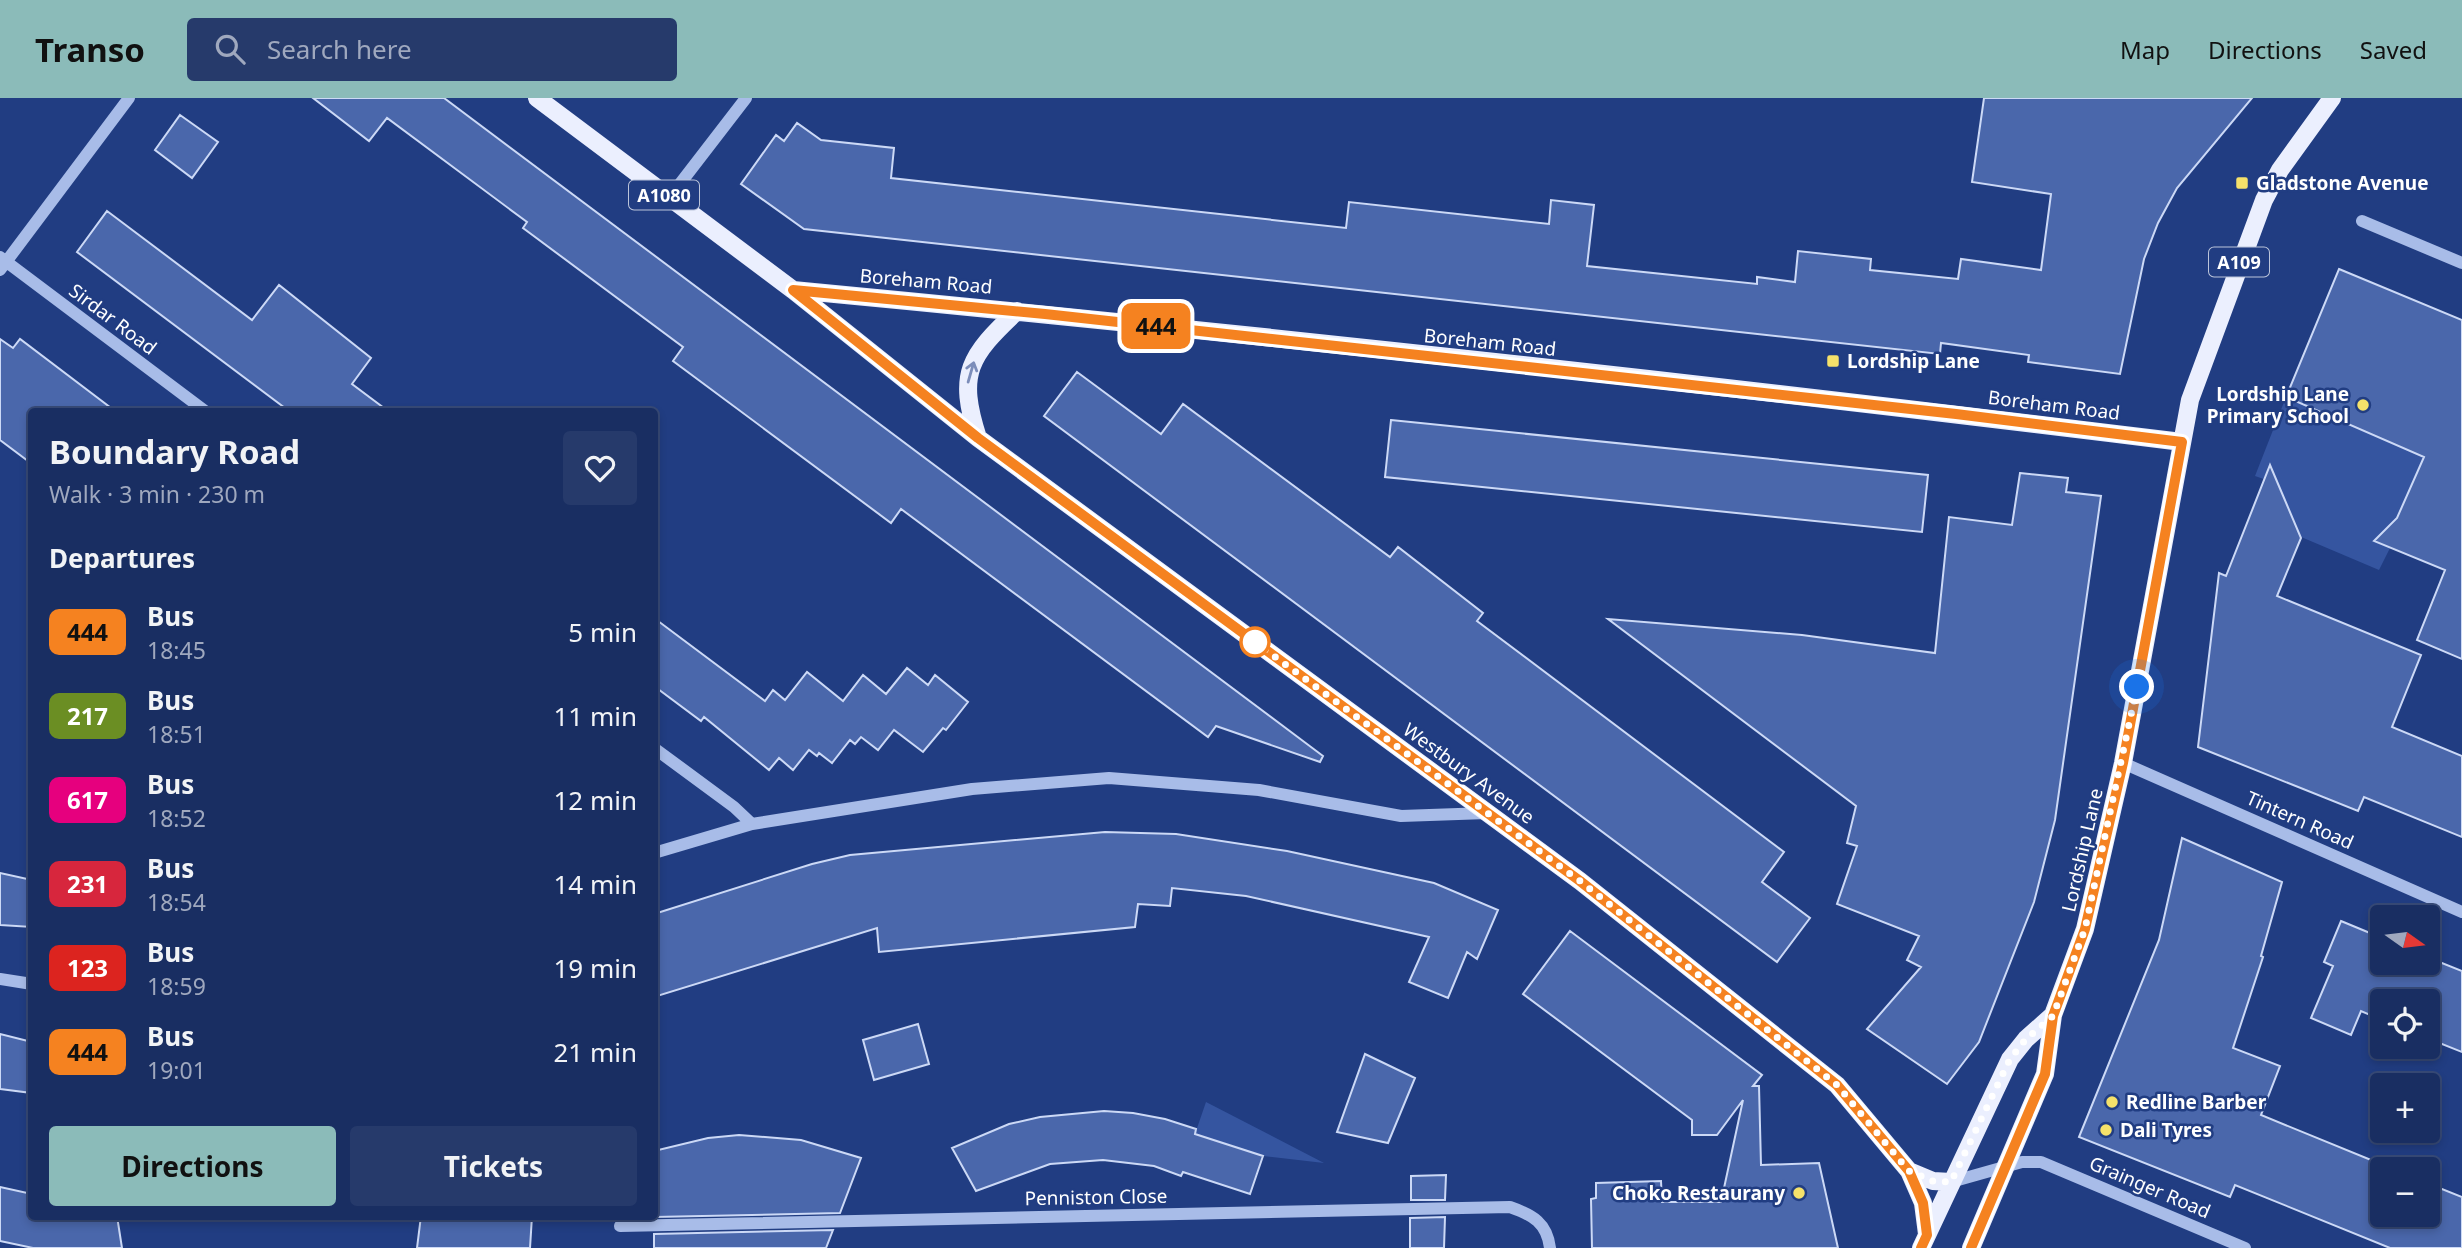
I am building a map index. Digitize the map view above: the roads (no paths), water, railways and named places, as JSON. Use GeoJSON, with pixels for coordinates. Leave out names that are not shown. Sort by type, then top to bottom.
{"type":"FeatureCollection","features":[{"type":"Feature","properties":{"kind":"main road","name":"Westbury Avenue"},"geometry":{"type":"LineString","coordinates":[[537,98],[793,290],[978,438],[1591,890],[1837,1085],[1909,1171],[1923,1203],[1924,1242]]}},
{"type":"Feature","properties":{"kind":"main road","name":"Lordship Lane"},"geometry":{"type":"LineString","coordinates":[[1971,1248],[2045,1074],[2053,1016],[2085,929],[2123,763],[2194,387],[2264,200],[2280,170],[2332,98]]}},
{"type":"Feature","properties":{"kind":"main road","name":"Boreham Road"},"geometry":{"type":"LineString","coordinates":[[793,290],[1017,311],[1956,414],[2182,442]]}},
{"type":"Feature","properties":{"kind":"main road"},"geometry":{"type":"LineString","coordinates":[[978,438],[967,393],[971,369],[985,342],[1017,311]]}},
{"type":"Feature","properties":{"kind":"main road","name":"Lordship Lane"},"geometry":{"type":"LineString","coordinates":[[1924,1242],[2010,1059],[2026,1039],[2053,1016]]}},
{"type":"Feature","properties":{"kind":"main road"},"geometry":{"type":"LineString","coordinates":[[1909,1171],[1933,1181],[1951,1182]]}},
{"type":"Feature","properties":{"kind":"street"},"geometry":{"type":"LineString","coordinates":[[2,263],[129,98]]}},
{"type":"Feature","properties":{"kind":"street"},"geometry":{"type":"LineString","coordinates":[[669,198],[746,98]]}},
{"type":"Feature","properties":{"kind":"street"},"geometry":{"type":"LineString","coordinates":[[2362,221],[2462,263]]}},
{"type":"Feature","properties":{"kind":"street","name":"Sirdar Road"},"geometry":{"type":"LineString","coordinates":[[2,263],[201,408]]}},
{"type":"Feature","properties":{"kind":"street"},"geometry":{"type":"LineString","coordinates":[[658,751],[734,807],[752,824]]}},
{"type":"Feature","properties":{"kind":"street","name":"Tintern Road"},"geometry":{"type":"LineString","coordinates":[[2123,763],[2462,912]]}},
{"type":"Feature","properties":{"kind":"street"},"geometry":{"type":"LineString","coordinates":[[658,852],[752,824],[972,789],[1109,778],[1259,790],[1401,816],[1487,813]]}},
{"type":"Feature","properties":{"kind":"street"},"geometry":{"type":"LineString","coordinates":[[0,979],[28,983]]}},
{"type":"Feature","properties":{"kind":"street","name":"Grainger Road"},"geometry":{"type":"LineString","coordinates":[[2005,1168],[2022,1162],[2041,1162],[2245,1248]]}},
{"type":"Feature","properties":{"kind":"street"},"geometry":{"type":"LineString","coordinates":[[1951,1182],[2005,1168]]}},
{"type":"Feature","properties":{"kind":"street","name":"Penniston Close"},"geometry":{"type":"LineString","coordinates":[[620,1226],[1510,1207],[1540,1221],[1548,1234],[1550,1248]]}},
{"type":"Feature","properties":{"kind":"place","name":"Gladstone Avenue"},"geometry":{"type":"Point","coordinates":[2242,183]}},
{"type":"Feature","properties":{"kind":"place","name":"Lordship Lane"},"geometry":{"type":"Point","coordinates":[1833,361]}},
{"type":"Feature","properties":{"kind":"place","name":"Lordship Lane Primary School"},"geometry":{"type":"Point","coordinates":[2363,405]}},
{"type":"Feature","properties":{"kind":"place","name":"Redline Barber"},"geometry":{"type":"Point","coordinates":[2112,1102]}},
{"type":"Feature","properties":{"kind":"place","name":"Dali Tyres"},"geometry":{"type":"Point","coordinates":[2106,1130]}},
{"type":"Feature","properties":{"kind":"place","name":"Choko Restaurany"},"geometry":{"type":"Point","coordinates":[1799,1193]}}]}
